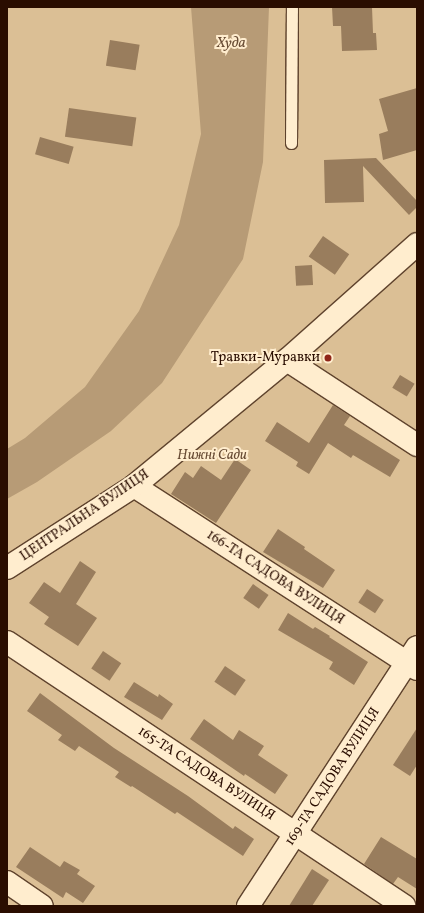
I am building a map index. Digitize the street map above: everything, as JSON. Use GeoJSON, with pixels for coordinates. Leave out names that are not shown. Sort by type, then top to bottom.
{"type":"FeatureCollection","features":[{"type":"Feature","properties":{"kind":"street","name":"ЦЕНТРАЛЬНА ВУЛИЦЯ"},"geometry":{"type":"LineString","coordinates":[[7,568],[134,486],[287,360],[417,244]]}},
{"type":"Feature","properties":{"kind":"street"},"geometry":{"type":"LineString","coordinates":[[287,360],[417,445]]}},
{"type":"Feature","properties":{"kind":"street","name":"166-ТА САДОВА ВУЛИЦЯ"},"geometry":{"type":"LineString","coordinates":[[134,486],[414,660]]}},
{"type":"Feature","properties":{"kind":"street","name":"165-ТА САДОВА ВУЛИЦЯ"},"geometry":{"type":"LineString","coordinates":[[7,642],[404,906]]}},
{"type":"Feature","properties":{"kind":"street","name":"169-ТА САДОВА ВУЛИЦЯ"},"geometry":{"type":"LineString","coordinates":[[248,906],[414,660]]}},
{"type":"Feature","properties":{"kind":"street"},"geometry":{"type":"LineString","coordinates":[[7,882],[42,906]]}},
{"type":"Feature","properties":{"kind":"lane"},"geometry":{"type":"LineString","coordinates":[[291,143],[292,7]]}},
{"type":"Feature","properties":{"kind":"green space","name":"Нижні Сади"},"geometry":{"type":"Polygon","coordinates":[[[7,7],[417,7],[417,906],[7,906],[7,7]]]}},
{"type":"Feature","properties":{"kind":"water","name":"Худа"},"geometry":{"type":"Polygon","coordinates":[[[191,7],[269,7],[263,162],[243,259],[162,383],[111,431],[37,482],[7,499],[7,449],[25,438],[85,387],[139,311],[179,225],[201,134],[191,7]]]}},
{"type":"Feature","properties":{"kind":"building"},"geometry":{"type":"Polygon","coordinates":[[[332,7],[372,7],[373,33],[376,33],[377,50],[342,51],[341,26],[333,26],[332,7]]]}},
{"type":"Feature","properties":{"kind":"building"},"geometry":{"type":"Polygon","coordinates":[[[110,40],[140,45],[136,70],[106,66],[110,40]]]}},
{"type":"Feature","properties":{"kind":"building"},"geometry":{"type":"Polygon","coordinates":[[[417,88],[417,150],[383,160],[379,134],[388,131],[379,99],[417,88]]]}},
{"type":"Feature","properties":{"kind":"building"},"geometry":{"type":"Polygon","coordinates":[[[69,108],[136,117],[132,146],[65,137],[69,108]]]}},
{"type":"Feature","properties":{"kind":"building"},"geometry":{"type":"Polygon","coordinates":[[[40,137],[74,147],[69,164],[35,154],[40,137]]]}},
{"type":"Feature","properties":{"kind":"building"},"geometry":{"type":"Polygon","coordinates":[[[376,158],[417,201],[417,207],[409,215],[363,166],[364,202],[325,203],[324,160],[376,158]]]}},
{"type":"Feature","properties":{"kind":"building"},"geometry":{"type":"Polygon","coordinates":[[[323,236],[349,254],[335,275],[309,256],[323,236]]]}},
{"type":"Feature","properties":{"kind":"building"},"geometry":{"type":"Polygon","coordinates":[[[312,265],[313,285],[296,286],[295,266],[312,265]]]}},
{"type":"Feature","properties":{"kind":"building"},"geometry":{"type":"Polygon","coordinates":[[[400,375],[415,384],[407,397],[392,388],[400,375]]]}},
{"type":"Feature","properties":{"kind":"building"},"geometry":{"type":"Polygon","coordinates":[[[333,405],[350,416],[344,425],[400,460],[390,477],[353,455],[351,458],[328,443],[309,474],[296,466],[298,462],[265,441],[277,422],[309,443],[333,405]]]}},
{"type":"Feature","properties":{"kind":"building"},"geometry":{"type":"Polygon","coordinates":[[[235,459],[251,470],[216,523],[171,494],[185,472],[193,478],[201,466],[221,480],[235,459]]]}},
{"type":"Feature","properties":{"kind":"building"},"geometry":{"type":"Polygon","coordinates":[[[278,529],[335,570],[323,588],[263,552],[278,529]]]}},
{"type":"Feature","properties":{"kind":"building"},"geometry":{"type":"Polygon","coordinates":[[[80,561],[96,572],[76,604],[97,618],[78,646],[44,624],[49,617],[29,603],[44,582],[60,593],[80,561]]]}},
{"type":"Feature","properties":{"kind":"building"},"geometry":{"type":"Polygon","coordinates":[[[253,584],[269,595],[259,609],[243,598],[253,584]]]}},
{"type":"Feature","properties":{"kind":"building"},"geometry":{"type":"Polygon","coordinates":[[[367,589],[384,600],[375,613],[358,602],[367,589]]]}},
{"type":"Feature","properties":{"kind":"building"},"geometry":{"type":"Polygon","coordinates":[[[288,613],[313,629],[315,627],[330,636],[329,637],[368,662],[354,685],[329,669],[333,662],[278,630],[288,613]]]}},
{"type":"Feature","properties":{"kind":"building"},"geometry":{"type":"Polygon","coordinates":[[[103,651],[121,663],[109,681],[91,668],[103,651]]]}},
{"type":"Feature","properties":{"kind":"building"},"geometry":{"type":"Polygon","coordinates":[[[225,666],[246,680],[235,696],[214,682],[225,666]]]}},
{"type":"Feature","properties":{"kind":"building"},"geometry":{"type":"Polygon","coordinates":[[[134,682],[158,697],[159,694],[173,704],[162,720],[124,697],[134,682]]]}},
{"type":"Feature","properties":{"kind":"building"},"geometry":{"type":"Polygon","coordinates":[[[40,693],[114,748],[188,796],[233,829],[235,826],[254,839],[243,856],[177,812],[175,814],[132,786],[131,787],[115,777],[119,772],[79,746],[75,751],[58,740],[62,735],[27,711],[40,693]]]}},
{"type":"Feature","properties":{"kind":"building"},"geometry":{"type":"Polygon","coordinates":[[[204,719],[233,740],[239,730],[264,746],[258,755],[288,775],[275,794],[245,774],[244,776],[190,739],[204,719]]]}},
{"type":"Feature","properties":{"kind":"building"},"geometry":{"type":"Polygon","coordinates":[[[417,728],[417,765],[410,776],[393,765],[417,728]]]}},
{"type":"Feature","properties":{"kind":"building"},"geometry":{"type":"Polygon","coordinates":[[[381,837],[417,859],[417,889],[398,877],[393,884],[364,864],[381,837]]]}},
{"type":"Feature","properties":{"kind":"building"},"geometry":{"type":"Polygon","coordinates":[[[30,847],[60,867],[64,861],[80,870],[77,874],[95,886],[83,903],[66,892],[63,898],[16,867],[30,847]]]}},
{"type":"Feature","properties":{"kind":"building"},"geometry":{"type":"Polygon","coordinates":[[[312,869],[329,880],[312,906],[289,906],[312,869]]]}},
{"type":"Feature","properties":{"kind":"place","name":"Травки-Муравки"},"geometry":{"type":"Point","coordinates":[328,358]}}]}
